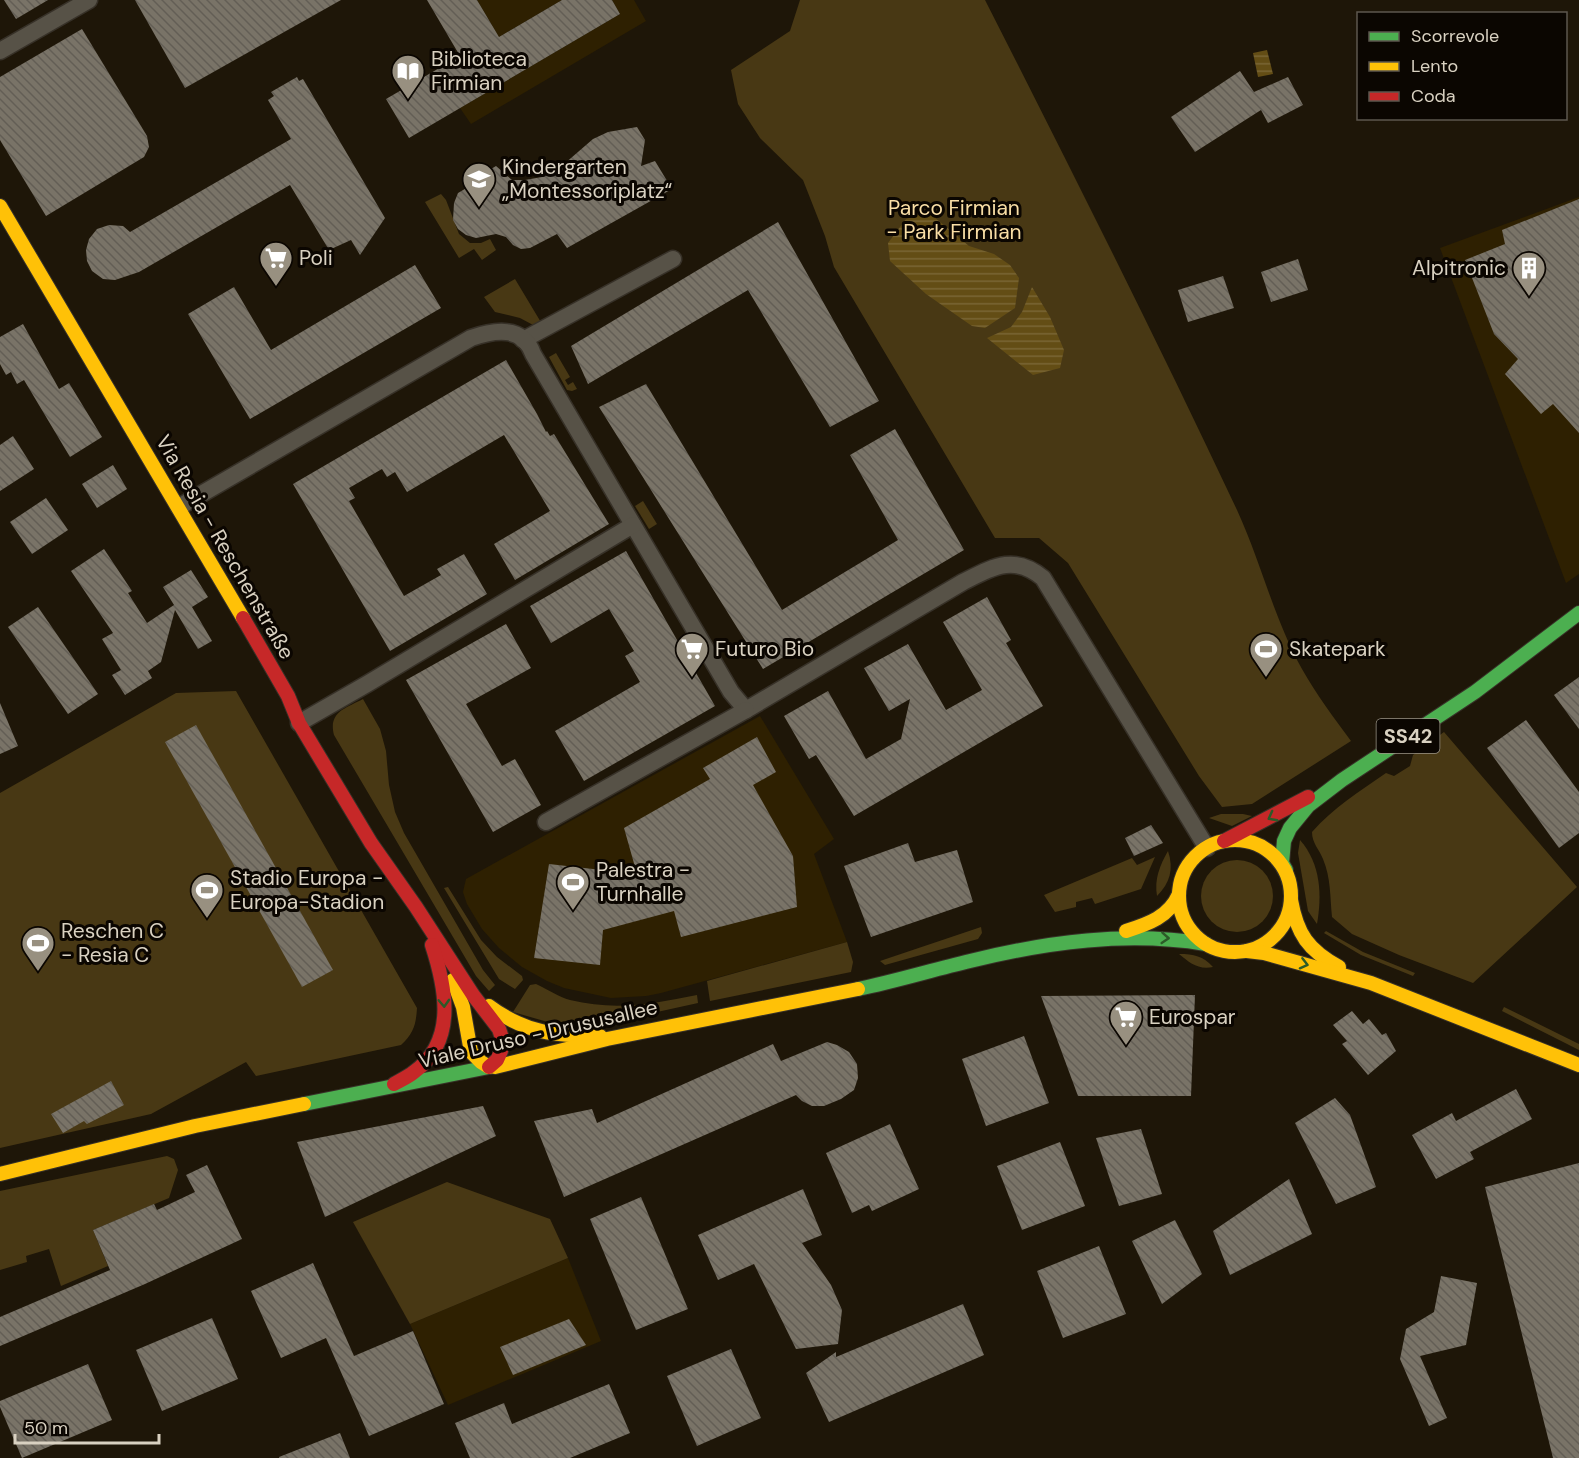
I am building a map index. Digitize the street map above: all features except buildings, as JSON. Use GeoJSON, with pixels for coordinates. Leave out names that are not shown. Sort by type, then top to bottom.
{"type":"FeatureCollection","features":[{"type":"Feature","properties":{"kind":"main road","name":"Via Resia - Reschenstraße"},"geometry":{"type":"LineString","coordinates":[[0,206],[179,507],[288,696],[299,723],[371,843],[416,907],[464,981],[499,1029],[502,1038],[497,1060],[492,1067],[477,1060],[470,1052],[467,1043],[466,1018],[459,994],[416,907]]}},
{"type":"Feature","properties":{"kind":"main road","name":"SS42"},"geometry":{"type":"LineString","coordinates":[[1286,870],[1282,862],[1284,841],[1290,828],[1308,806],[1342,780],[1474,692],[1579,613]]}},
{"type":"Feature","properties":{"kind":"main road","name":"SS42"},"geometry":{"type":"LineString","coordinates":[[1207,848],[1244,832],[1342,780]]}},
{"type":"Feature","properties":{"kind":"main road"},"geometry":{"type":"LineString","coordinates":[[1371,982],[1264,953],[1220,950],[1206,944],[1188,927],[1183,916],[1179,894],[1186,868],[1194,857],[1207,848],[1231,840],[1257,844],[1274,855],[1286,870],[1298,931],[1310,947],[1335,965],[1371,982],[1579,1065]]}},
{"type":"Feature","properties":{"kind":"main road","name":"Viale Druso - Drususallee"},"geometry":{"type":"LineString","coordinates":[[0,1174],[195,1126],[492,1067],[620,1036],[894,981],[968,962],[1086,941],[1148,924],[1169,911],[1177,902],[1179,894]]}},
{"type":"Feature","properties":{"kind":"main road"},"geometry":{"type":"LineString","coordinates":[[1247,951],[1259,946],[1279,932],[1287,917],[1291,900]]}},
{"type":"Feature","properties":{"kind":"main road"},"geometry":{"type":"LineString","coordinates":[[378,1090],[412,1076],[430,1059],[441,1041],[445,1018],[444,994],[437,958],[426,926]]}},
{"type":"Feature","properties":{"kind":"main road","name":"Viale Druso - Drususallee"},"geometry":{"type":"LineString","coordinates":[[1086,941],[1149,936],[1179,938],[1206,944]]}},
{"type":"Feature","properties":{"kind":"main road"},"geometry":{"type":"LineString","coordinates":[[464,981],[485,1003],[512,1023],[550,1035],[620,1036]]}},
{"type":"Feature","properties":{"kind":"street"},"geometry":{"type":"LineString","coordinates":[[0,51],[89,0]]}},
{"type":"Feature","properties":{"kind":"street"},"geometry":{"type":"LineString","coordinates":[[523,340],[673,259]]}},
{"type":"Feature","properties":{"kind":"street"},"geometry":{"type":"LineString","coordinates":[[179,507],[471,338],[488,332],[511,332],[530,345],[533,354],[731,692],[746,710]]}},
{"type":"Feature","properties":{"kind":"street"},"geometry":{"type":"LineString","coordinates":[[299,723],[633,525]]}},
{"type":"Feature","properties":{"kind":"street"},"geometry":{"type":"LineString","coordinates":[[546,822],[746,710],[969,579],[998,566],[1013,564],[1030,567],[1043,578],[1207,848]]}},
{"type":"Feature","properties":{"kind":"shaded area"},"geometry":{"type":"Polygon","coordinates":[[[477,0],[562,0],[499,37],[477,0]]]}},
{"type":"Feature","properties":{"kind":"shaded area"},"geometry":{"type":"Polygon","coordinates":[[[612,0],[634,0],[646,21],[471,124],[460,108],[620,14],[612,0]]]}},
{"type":"Feature","properties":{"kind":"shaded area"},"geometry":{"type":"Polygon","coordinates":[[[1267,50],[1273,74],[1258,77],[1253,53],[1267,50]]]}},
{"type":"Feature","properties":{"kind":"shaded area"},"geometry":{"type":"Polygon","coordinates":[[[1579,197],[1579,574],[1566,583],[1440,248],[1579,197]]]}},
{"type":"Feature","properties":{"kind":"shaded area"},"geometry":{"type":"Polygon","coordinates":[[[928,212],[969,246],[994,254],[1010,265],[1019,278],[1015,308],[985,328],[972,326],[926,294],[890,261],[888,243],[906,219],[928,212]]]}},
{"type":"Feature","properties":{"kind":"shaded area"},"geometry":{"type":"Polygon","coordinates":[[[1032,287],[1050,317],[1064,350],[1060,368],[1033,375],[987,338],[1011,327],[1022,312],[1032,287]]]}},
{"type":"Feature","properties":{"kind":"shaded area"},"geometry":{"type":"Polygon","coordinates":[[[760,716],[834,839],[814,854],[847,942],[661,993],[611,998],[564,988],[547,981],[522,967],[499,948],[482,929],[467,904],[463,892],[466,879],[760,716]]]}},
{"type":"Feature","properties":{"kind":"shaded area"},"geometry":{"type":"Polygon","coordinates":[[[568,1258],[601,1341],[448,1405],[410,1324],[568,1258]]]}},
{"type":"Feature","properties":{"kind":"green space","name":"Parco Firmian - Park Firmian"},"geometry":{"type":"Polygon","coordinates":[[[800,0],[985,0],[1113,254],[1237,510],[1292,650],[1313,688],[1351,741],[1252,804],[1222,807],[1199,776],[1068,563],[1039,538],[995,538],[834,267],[825,236],[803,180],[760,138],[738,104],[731,70],[790,31],[800,0]]]}},
{"type":"Feature","properties":{"kind":"green space"},"geometry":{"type":"Polygon","coordinates":[[[441,194],[446,200],[459,234],[470,243],[481,243],[490,239],[496,250],[482,260],[474,249],[459,258],[425,202],[441,194]]]}},
{"type":"Feature","properties":{"kind":"green space"},"geometry":{"type":"Polygon","coordinates":[[[515,279],[542,324],[535,326],[520,318],[495,312],[484,297],[515,279]]]}},
{"type":"Feature","properties":{"kind":"green space"},"geometry":{"type":"Polygon","coordinates":[[[556,353],[570,377],[565,380],[568,385],[573,382],[577,389],[567,390],[549,357],[556,353]]]}},
{"type":"Feature","properties":{"kind":"green space"},"geometry":{"type":"Polygon","coordinates":[[[643,501],[657,524],[649,529],[635,506],[643,501]]]}},
{"type":"Feature","properties":{"kind":"green space","name":"Stadio Europa - Europa-Stadion"},"geometry":{"type":"Polygon","coordinates":[[[236,691],[417,1008],[412,1032],[401,1045],[256,1076],[246,1062],[151,1114],[0,1148],[0,793],[176,693],[236,691]]]}},
{"type":"Feature","properties":{"kind":"green space"},"geometry":{"type":"Polygon","coordinates":[[[363,699],[380,729],[386,751],[389,785],[395,812],[404,833],[483,970],[495,985],[489,991],[476,976],[334,735],[333,727],[336,716],[345,708],[363,699]]]}},
{"type":"Feature","properties":{"kind":"green space"},"geometry":{"type":"Polygon","coordinates":[[[1444,732],[1577,887],[1473,983],[1399,955],[1352,934],[1332,917],[1328,873],[1312,836],[1312,832],[1320,823],[1357,793],[1386,773],[1394,776],[1410,766],[1413,755],[1444,732]]]}},
{"type":"Feature","properties":{"kind":"green space"},"geometry":{"type":"Polygon","coordinates":[[[1221,814],[1252,816],[1232,826],[1209,818],[1221,814]]]}},
{"type":"Feature","properties":{"kind":"green space"},"geometry":{"type":"Polygon","coordinates":[[[1300,840],[1316,869],[1319,891],[1317,924],[1308,911],[1298,853],[1300,840]]]}},
{"type":"Feature","properties":{"kind":"green space"},"geometry":{"type":"Polygon","coordinates":[[[1168,851],[1171,864],[1170,875],[1157,896],[1158,872],[1168,851]]]}},
{"type":"Feature","properties":{"kind":"green space"},"geometry":{"type":"Polygon","coordinates":[[[1155,857],[1141,889],[1095,904],[1092,898],[1076,902],[1076,907],[1055,912],[1044,895],[1132,858],[1137,865],[1155,857]]]}},
{"type":"Feature","properties":{"kind":"green space"},"geometry":{"type":"Polygon","coordinates":[[[1237,860],[1257,866],[1267,876],[1273,896],[1267,916],[1257,926],[1237,932],[1217,926],[1207,916],[1201,896],[1207,876],[1217,866],[1237,860]]]}},
{"type":"Feature","properties":{"kind":"green space"},"geometry":{"type":"Polygon","coordinates":[[[448,887],[481,940],[497,957],[522,976],[523,980],[515,989],[499,979],[444,888],[448,887]]]}},
{"type":"Feature","properties":{"kind":"green space"},"geometry":{"type":"Polygon","coordinates":[[[981,927],[982,933],[978,939],[885,965],[880,961],[981,927]]]}},
{"type":"Feature","properties":{"kind":"green space"},"geometry":{"type":"Polygon","coordinates":[[[1326,931],[1363,952],[1415,973],[1413,976],[1361,955],[1324,933],[1326,931]]]}},
{"type":"Feature","properties":{"kind":"green space"},"geometry":{"type":"Polygon","coordinates":[[[847,942],[853,962],[851,972],[710,1001],[707,981],[847,942]]]}},
{"type":"Feature","properties":{"kind":"green space"},"geometry":{"type":"Polygon","coordinates":[[[1179,954],[1198,956],[1213,967],[1199,967],[1179,954]]]}},
{"type":"Feature","properties":{"kind":"green space"},"geometry":{"type":"Polygon","coordinates":[[[536,984],[566,999],[603,1005],[634,1005],[697,995],[698,1003],[589,1027],[565,1027],[513,1012],[530,985],[536,984]]]}},
{"type":"Feature","properties":{"kind":"green space"},"geometry":{"type":"Polygon","coordinates":[[[1504,1007],[1579,1044],[1579,1050],[1502,1011],[1504,1007]]]}},
{"type":"Feature","properties":{"kind":"green space"},"geometry":{"type":"Polygon","coordinates":[[[167,1156],[174,1159],[178,1170],[169,1198],[93,1230],[108,1266],[61,1286],[49,1249],[26,1256],[27,1262],[0,1270],[0,1191],[167,1156]]]}},
{"type":"Feature","properties":{"kind":"green space"},"geometry":{"type":"Polygon","coordinates":[[[447,1182],[550,1219],[568,1258],[410,1324],[353,1222],[447,1182]]]}},
{"type":"Feature","properties":{"kind":"traffic: fast"},"geometry":{"type":"LineString","coordinates":[[1286,870],[1282,863],[1284,841],[1290,828],[1308,806],[1342,780],[1475,692],[1579,613]]}},
{"type":"Feature","properties":{"kind":"traffic: fast"},"geometry":{"type":"LineString","coordinates":[[858,989],[999,954],[1087,940],[1147,939],[1206,944]]}},
{"type":"Feature","properties":{"kind":"traffic: fast"},"geometry":{"type":"LineString","coordinates":[[304,1104],[489,1067]]}},
{"type":"Feature","properties":{"kind":"traffic: slow"},"geometry":{"type":"LineString","coordinates":[[0,206],[243,618]]}},
{"type":"Feature","properties":{"kind":"traffic: slow"},"geometry":{"type":"LineString","coordinates":[[1235,840],[1256,845],[1274,857],[1286,875],[1291,896],[1286,917],[1274,935],[1256,947],[1235,952],[1214,947],[1196,935],[1184,917],[1179,896],[1184,875],[1196,857],[1214,845],[1235,840]]}},
{"type":"Feature","properties":{"kind":"traffic: slow"},"geometry":{"type":"LineString","coordinates":[[1126,931],[1164,914],[1179,894]]}},
{"type":"Feature","properties":{"kind":"traffic: slow"},"geometry":{"type":"LineString","coordinates":[[1291,900],[1297,922],[1306,940],[1319,954],[1339,967]]}},
{"type":"Feature","properties":{"kind":"traffic: slow"},"geometry":{"type":"LineString","coordinates":[[1247,951],[1264,953],[1371,983],[1579,1065]]}},
{"type":"Feature","properties":{"kind":"traffic: slow"},"geometry":{"type":"LineString","coordinates":[[453,980],[463,1007],[471,1052],[489,1067]]}},
{"type":"Feature","properties":{"kind":"traffic: slow"},"geometry":{"type":"LineString","coordinates":[[495,1067],[607,1039],[858,989]]}},
{"type":"Feature","properties":{"kind":"traffic: slow"},"geometry":{"type":"LineString","coordinates":[[489,1006],[515,1022],[542,1031],[555,1034],[600,1036]]}},
{"type":"Feature","properties":{"kind":"traffic: slow"},"geometry":{"type":"LineString","coordinates":[[0,1174],[195,1126],[304,1104]]}},
{"type":"Feature","properties":{"kind":"traffic: jam"},"geometry":{"type":"LineString","coordinates":[[243,618],[288,696],[299,723],[371,843],[473,995],[499,1029],[502,1038],[501,1051],[497,1060],[489,1067]]}},
{"type":"Feature","properties":{"kind":"traffic: jam"},"geometry":{"type":"LineString","coordinates":[[1224,841],[1308,797]]}},
{"type":"Feature","properties":{"kind":"traffic: jam"},"geometry":{"type":"LineString","coordinates":[[394,1084],[412,1074],[428,1059],[437,1045],[442,1030],[444,996],[432,945]]}},
{"type":"Feature","properties":{"kind":"place","name":"Biblioteca Firmian"},"geometry":{"type":"Point","coordinates":[408,100]}},
{"type":"Feature","properties":{"kind":"place","name":"Kindergarten „Montessoriplatz“"},"geometry":{"type":"Point","coordinates":[479,208]}},
{"type":"Feature","properties":{"kind":"place","name":"Poli"},"geometry":{"type":"Point","coordinates":[276,287]}},
{"type":"Feature","properties":{"kind":"place","name":"Alpitronic"},"geometry":{"type":"Point","coordinates":[1529,297]}},
{"type":"Feature","properties":{"kind":"place","name":"Futuro Bio"},"geometry":{"type":"Point","coordinates":[692,678]}},
{"type":"Feature","properties":{"kind":"place","name":"Skatepark"},"geometry":{"type":"Point","coordinates":[1266,678]}},
{"type":"Feature","properties":{"kind":"place","name":"Palestra - Turnhalle"},"geometry":{"type":"Point","coordinates":[573,911]}},
{"type":"Feature","properties":{"kind":"place","name":"Stadio Europa - Europa-Stadion"},"geometry":{"type":"Point","coordinates":[207,919]}},
{"type":"Feature","properties":{"kind":"place","name":"Reschen C - Resia C"},"geometry":{"type":"Point","coordinates":[38,972]}},
{"type":"Feature","properties":{"kind":"place","name":"Eurospar"},"geometry":{"type":"Point","coordinates":[1126,1046]}}]}
